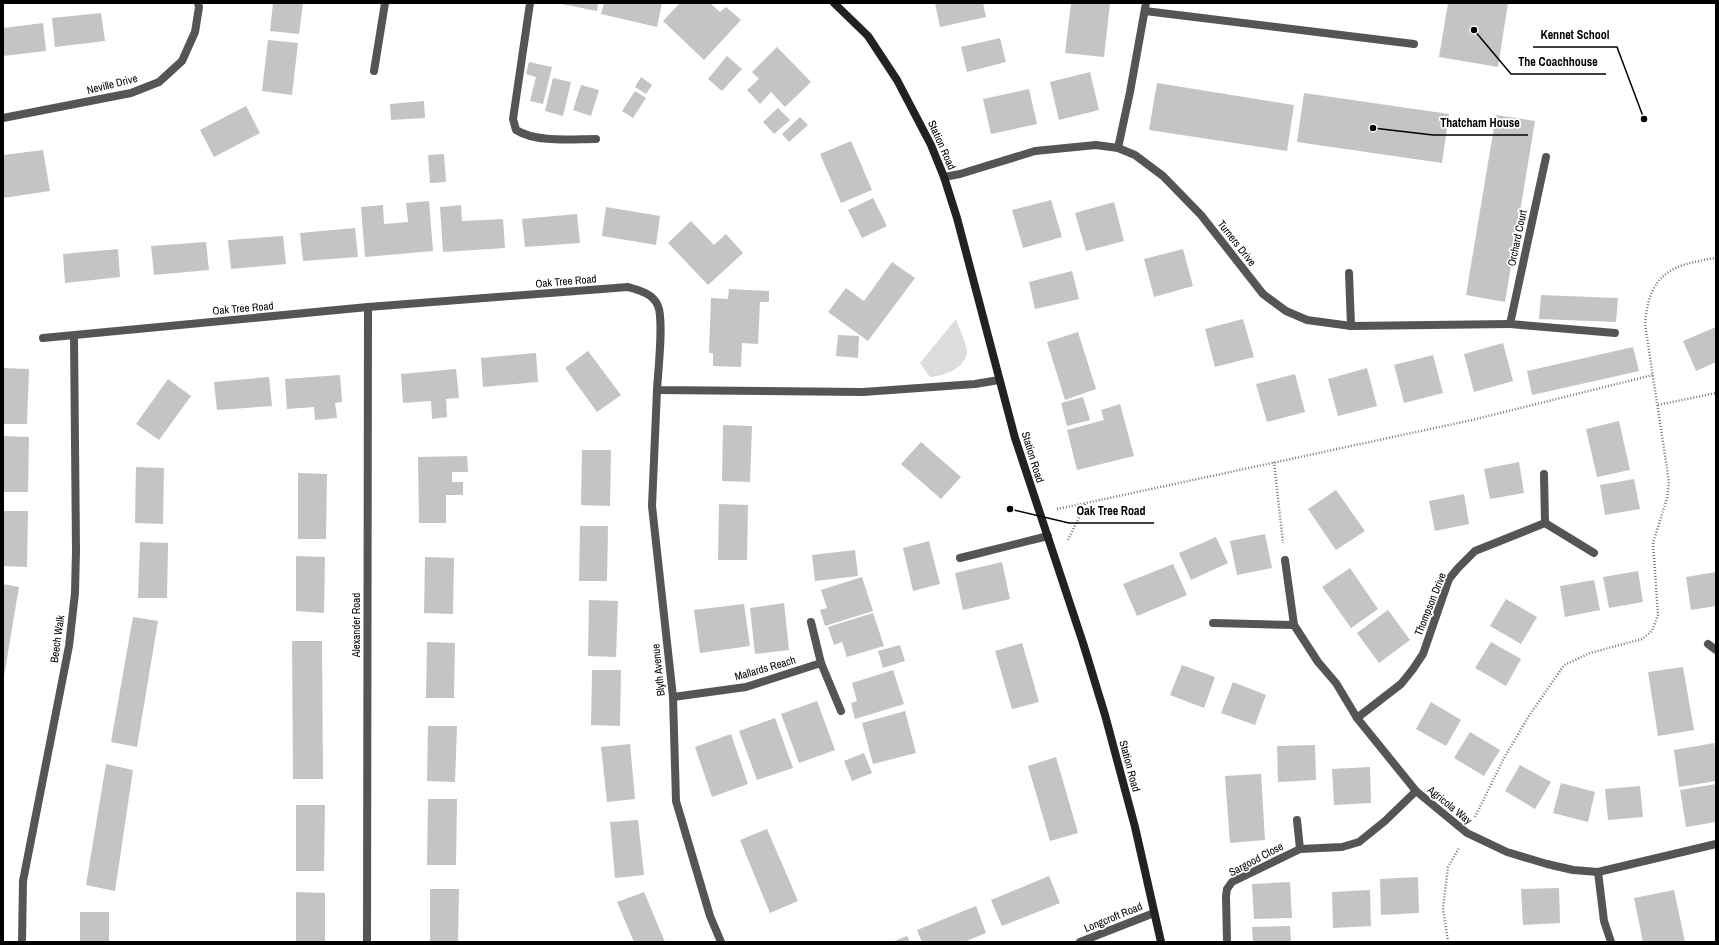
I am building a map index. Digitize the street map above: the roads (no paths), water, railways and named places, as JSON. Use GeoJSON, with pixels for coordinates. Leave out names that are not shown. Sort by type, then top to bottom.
{"type":"FeatureCollection","features":[{"type":"Feature","properties":{"kind":"street","name":"Neville Drive"},"geometry":{"type":"LineString","coordinates":[[3,118],[131,93],[158,82],[182,61],[195,32],[199,7],[198,3]]}},
{"type":"Feature","properties":{"kind":"street"},"geometry":{"type":"LineString","coordinates":[[374,71],[385,3]]}},
{"type":"Feature","properties":{"kind":"street"},"geometry":{"type":"LineString","coordinates":[[530,3],[513,118],[516,130],[524,135],[538,138],[596,139]]}},
{"type":"Feature","properties":{"kind":"street","name":"Station Road"},"geometry":{"type":"LineString","coordinates":[[834,3],[868,36],[897,80],[931,145],[944,177],[999,380],[1027,475],[1105,715],[1135,827],[1161,942]]}},
{"type":"Feature","properties":{"kind":"street"},"geometry":{"type":"LineString","coordinates":[[1118,148],[1146,7],[1414,44]]}},
{"type":"Feature","properties":{"kind":"street","name":"Turners Drive"},"geometry":{"type":"LineString","coordinates":[[944,177],[960,174],[1035,151],[1096,145],[1118,148],[1135,154],[1163,176],[1201,215],[1263,294],[1286,310],[1307,320],[1351,326],[1510,324],[1615,333]]}},
{"type":"Feature","properties":{"kind":"street","name":"Orchard Court"},"geometry":{"type":"LineString","coordinates":[[1510,324],[1546,157]]}},
{"type":"Feature","properties":{"kind":"street"},"geometry":{"type":"LineString","coordinates":[[1349,273],[1351,326]]}},
{"type":"Feature","properties":{"kind":"street","name":"Oak Tree Road"},"geometry":{"type":"LineString","coordinates":[[43,338],[368,308],[628,287],[639,289],[649,295],[658,305],[660,317],[657,390]]}},
{"type":"Feature","properties":{"kind":"street","name":"Alexander Road"},"geometry":{"type":"LineString","coordinates":[[367,942],[368,308]]}},
{"type":"Feature","properties":{"kind":"street","name":"Beech Walk"},"geometry":{"type":"LineString","coordinates":[[22,942],[23,882],[69,646],[75,592],[74,336]]}},
{"type":"Feature","properties":{"kind":"street"},"geometry":{"type":"LineString","coordinates":[[657,390],[863,392],[975,384],[999,380]]}},
{"type":"Feature","properties":{"kind":"street","name":"Blyth Avenue"},"geometry":{"type":"LineString","coordinates":[[657,390],[652,506],[673,697],[676,801],[710,916],[721,942]]}},
{"type":"Feature","properties":{"kind":"street"},"geometry":{"type":"LineString","coordinates":[[1544,474],[1545,523],[1594,553]]}},
{"type":"Feature","properties":{"kind":"street","name":"Thompson Drive"},"geometry":{"type":"LineString","coordinates":[[1357,718],[1401,684],[1413,669],[1423,654],[1450,579],[1458,568],[1475,551],[1545,523]]}},
{"type":"Feature","properties":{"kind":"street"},"geometry":{"type":"LineString","coordinates":[[960,558],[1048,536]]}},
{"type":"Feature","properties":{"kind":"street","name":"Agricola Way"},"geometry":{"type":"LineString","coordinates":[[1285,560],[1294,625],[1318,662],[1336,683],[1357,718],[1416,791],[1467,833],[1507,852],[1573,870],[1598,872],[1716,844]]}},
{"type":"Feature","properties":{"kind":"street"},"geometry":{"type":"LineString","coordinates":[[811,622],[821,663],[841,711]]}},
{"type":"Feature","properties":{"kind":"street"},"geometry":{"type":"LineString","coordinates":[[1213,623],[1294,625]]}},
{"type":"Feature","properties":{"kind":"street"},"geometry":{"type":"LineString","coordinates":[[1708,644],[1716,650]]}},
{"type":"Feature","properties":{"kind":"street","name":"Mallards Reach"},"geometry":{"type":"LineString","coordinates":[[673,697],[746,687],[821,663]]}},
{"type":"Feature","properties":{"kind":"street","name":"Sargood Close"},"geometry":{"type":"LineString","coordinates":[[1227,942],[1226,896],[1227,889],[1232,882],[1300,849],[1342,847],[1359,842],[1385,821],[1416,791]]}},
{"type":"Feature","properties":{"kind":"street","name":"Sargood Close"},"geometry":{"type":"LineString","coordinates":[[1298,820],[1300,849]]}},
{"type":"Feature","properties":{"kind":"street"},"geometry":{"type":"LineString","coordinates":[[1598,872],[1604,921],[1611,942]]}},
{"type":"Feature","properties":{"kind":"street","name":"Longcroft Road"},"geometry":{"type":"LineString","coordinates":[[1080,942],[1154,913]]}},
{"type":"Feature","properties":{"kind":"place","name":"The Coachhouse"},"geometry":{"type":"Point","coordinates":[1474,30]}},
{"type":"Feature","properties":{"kind":"place","name":"Kennet School"},"geometry":{"type":"Point","coordinates":[1644,119]}},
{"type":"Feature","properties":{"kind":"place","name":"Thatcham House"},"geometry":{"type":"Point","coordinates":[1373,128]}},
{"type":"Feature","properties":{"kind":"place","name":"Oak Tree Road"},"geometry":{"type":"Point","coordinates":[1010,509]}}]}
